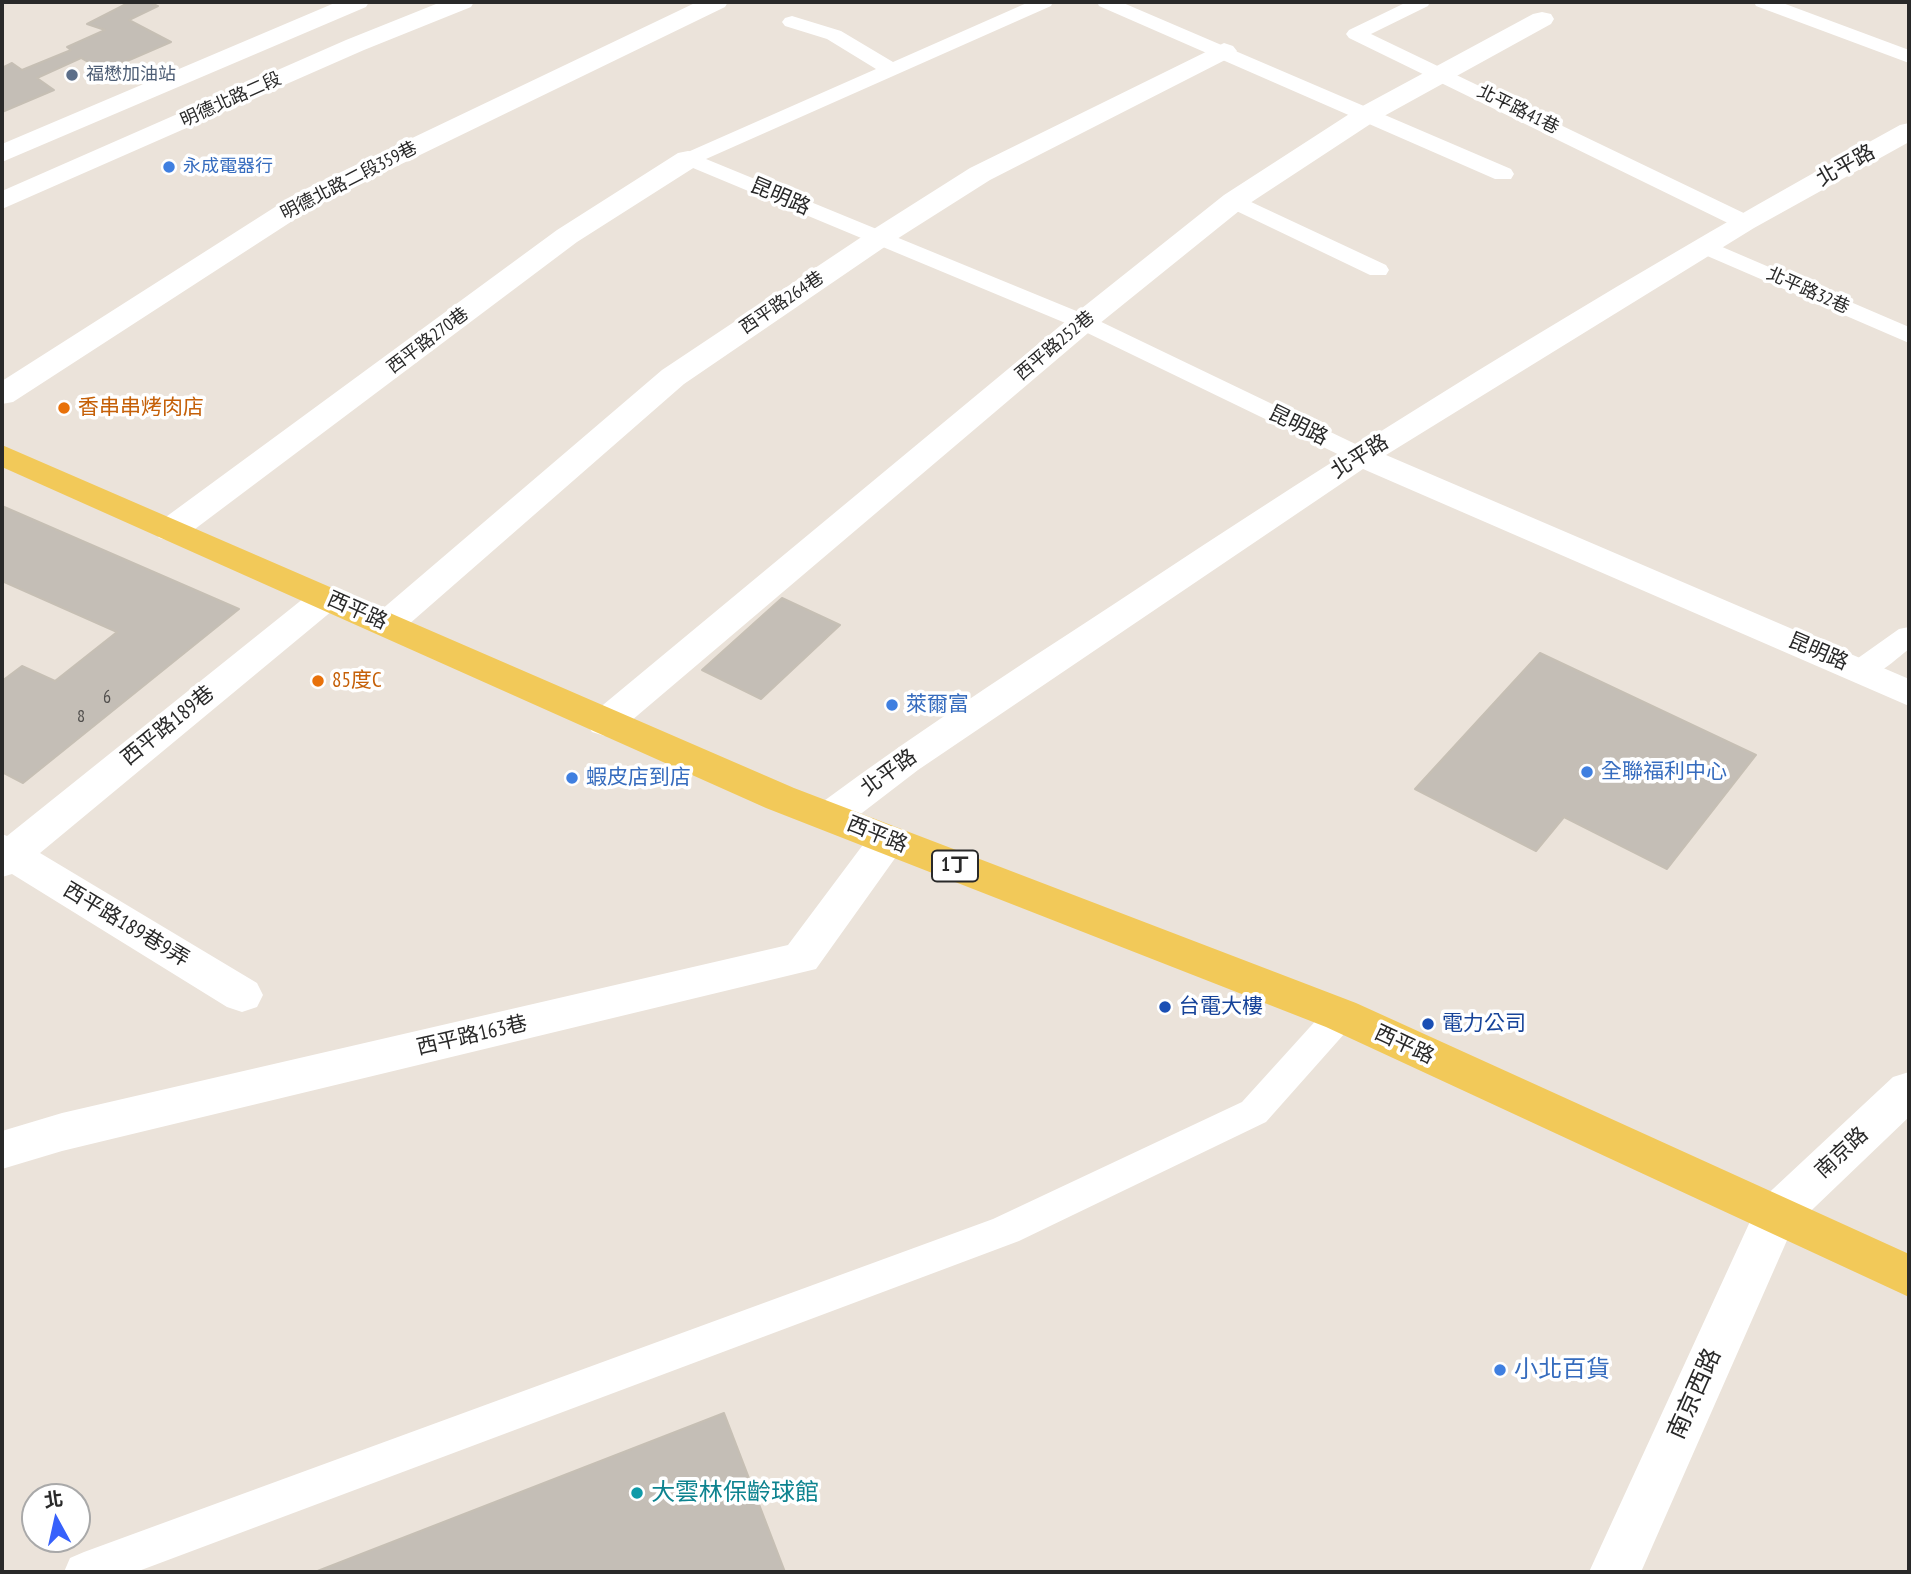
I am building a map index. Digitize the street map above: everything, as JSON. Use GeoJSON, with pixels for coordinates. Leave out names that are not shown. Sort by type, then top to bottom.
{"type":"FeatureCollection","features":[{"type":"Feature","properties":{"kind":"main road","name":"西平路"},"geometry":{"type":"LineString","coordinates":[[2,455],[779,798],[1341,1015],[1909,1276]]}},
{"type":"Feature","properties":{"kind":"street","name":"明德北路二段"},"geometry":{"type":"LineString","coordinates":[[2,154],[357,2]]}},
{"type":"Feature","properties":{"kind":"street","name":"明德北路二段"},"geometry":{"type":"LineString","coordinates":[[2,201],[355,45],[462,2]]}},
{"type":"Feature","properties":{"kind":"street","name":"明德北路二段359巷"},"geometry":{"type":"LineString","coordinates":[[2,395],[307,200],[716,2]]}},
{"type":"Feature","properties":{"kind":"street","name":"西平路252巷"},"geometry":{"type":"LineString","coordinates":[[605,723],[1083,322],[1234,201],[1366,115],[1542,19]]}},
{"type":"Feature","properties":{"kind":"street","name":"西平路264巷"},"geometry":{"type":"LineString","coordinates":[[387,624],[673,377],[879,238],[981,174],[1224,51]]}},
{"type":"Feature","properties":{"kind":"street","name":"北平路"},"geometry":{"type":"LineString","coordinates":[[831,816],[905,760],[1361,456],[1744,222],[1909,131]]}},
{"type":"Feature","properties":{"kind":"street","name":"西平路270巷"},"geometry":{"type":"LineString","coordinates":[[172,530],[567,236],[688,159]]}},
{"type":"Feature","properties":{"kind":"street","name":"昆明路"},"geometry":{"type":"LineString","coordinates":[[1361,456],[1909,693]]}},
{"type":"Feature","properties":{"kind":"street","name":"西平路189巷"},"geometry":{"type":"LineString","coordinates":[[4,856],[326,598]]}},
{"type":"Feature","properties":{"kind":"street","name":"西平路163巷"},"geometry":{"type":"LineString","coordinates":[[2,1150],[62,1132],[801,958],[888,840]]}},
{"type":"Feature","properties":{"kind":"street","name":"西平路189巷9弄"},"geometry":{"type":"LineString","coordinates":[[4,856],[242,995]]}},
{"type":"Feature","properties":{"kind":"street","name":"南京路"},"geometry":{"type":"LineString","coordinates":[[1775,1216],[1909,1090]]}},
{"type":"Feature","properties":{"kind":"street","name":"南京西路"},"geometry":{"type":"LineString","coordinates":[[1615,1572],[1775,1216]]}},
{"type":"Feature","properties":{"kind":"lane"},"geometry":{"type":"LineString","coordinates":[[688,159],[1044,2]]}},
{"type":"Feature","properties":{"kind":"lane"},"geometry":{"type":"LineString","coordinates":[[1106,2],[1503,174]]}},
{"type":"Feature","properties":{"kind":"lane","name":"北平路41巷"},"geometry":{"type":"LineString","coordinates":[[1421,2],[1356,34],[1744,222]]}},
{"type":"Feature","properties":{"kind":"lane"},"geometry":{"type":"LineString","coordinates":[[1763,2],[1909,57]]}},
{"type":"Feature","properties":{"kind":"lane"},"geometry":{"type":"LineString","coordinates":[[792,22],[834,35],[891,69]]}},
{"type":"Feature","properties":{"kind":"lane","name":"昆明路"},"geometry":{"type":"LineString","coordinates":[[688,159],[1083,322],[1361,456]]}},
{"type":"Feature","properties":{"kind":"lane"},"geometry":{"type":"LineString","coordinates":[[1234,201],[1378,270]]}},
{"type":"Feature","properties":{"kind":"lane","name":"北平路32巷"},"geometry":{"type":"LineString","coordinates":[[1706,247],[1909,336]]}},
{"type":"Feature","properties":{"kind":"lane"},"geometry":{"type":"LineString","coordinates":[[1861,670],[1909,636]]}},
{"type":"Feature","properties":{"kind":"lane"},"geometry":{"type":"LineString","coordinates":[[84,1572],[1006,1230],[1254,1112],[1341,1015]]}},
{"type":"Feature","properties":{"kind":"building"},"geometry":{"type":"Polygon","coordinates":[[[130,2],[159,2],[153,5],[158,6],[129,20],[171,42],[104,71],[81,58],[37,78],[54,90],[2,112],[2,68],[12,63],[22,70],[71,50],[67,47],[105,30],[87,24],[130,2]]]}},
{"type":"Feature","properties":{"kind":"building"},"geometry":{"type":"Polygon","coordinates":[[[2,506],[239,609],[23,783],[2,772],[2,681],[22,666],[55,681],[117,632],[2,581],[2,506]]]}},
{"type":"Feature","properties":{"kind":"building"},"geometry":{"type":"Polygon","coordinates":[[[782,598],[840,625],[761,699],[702,670],[782,598]]]}},
{"type":"Feature","properties":{"kind":"building","name":"全聯福利中心"},"geometry":{"type":"Polygon","coordinates":[[[1540,653],[1756,755],[1667,869],[1564,817],[1536,851],[1415,789],[1540,653]]]}},
{"type":"Feature","properties":{"kind":"building","name":"大雲林保齡球館"},"geometry":{"type":"Polygon","coordinates":[[[724,1413],[785,1572],[315,1572],[724,1413]]]}},
{"type":"Feature","properties":{"kind":"place","name":"福懋加油站"},"geometry":{"type":"Point","coordinates":[72,75]}},
{"type":"Feature","properties":{"kind":"place","name":"永成電器行"},"geometry":{"type":"Point","coordinates":[169,167]}},
{"type":"Feature","properties":{"kind":"place","name":"香串串烤肉店"},"geometry":{"type":"Point","coordinates":[64,408]}},
{"type":"Feature","properties":{"kind":"place","name":"85度C"},"geometry":{"type":"Point","coordinates":[318,681]}},
{"type":"Feature","properties":{"kind":"place","name":"萊爾富"},"geometry":{"type":"Point","coordinates":[892,705]}},
{"type":"Feature","properties":{"kind":"place","name":"全聯福利中心"},"geometry":{"type":"Point","coordinates":[1587,772]}},
{"type":"Feature","properties":{"kind":"place","name":"蝦皮店到店"},"geometry":{"type":"Point","coordinates":[572,778]}},
{"type":"Feature","properties":{"kind":"place","name":"台電大樓"},"geometry":{"type":"Point","coordinates":[1165,1007]}},
{"type":"Feature","properties":{"kind":"place","name":"電力公司"},"geometry":{"type":"Point","coordinates":[1428,1024]}},
{"type":"Feature","properties":{"kind":"place","name":"小北百貨"},"geometry":{"type":"Point","coordinates":[1500,1370]}},
{"type":"Feature","properties":{"kind":"place","name":"大雲林保齡球館"},"geometry":{"type":"Point","coordinates":[637,1493]}}]}
